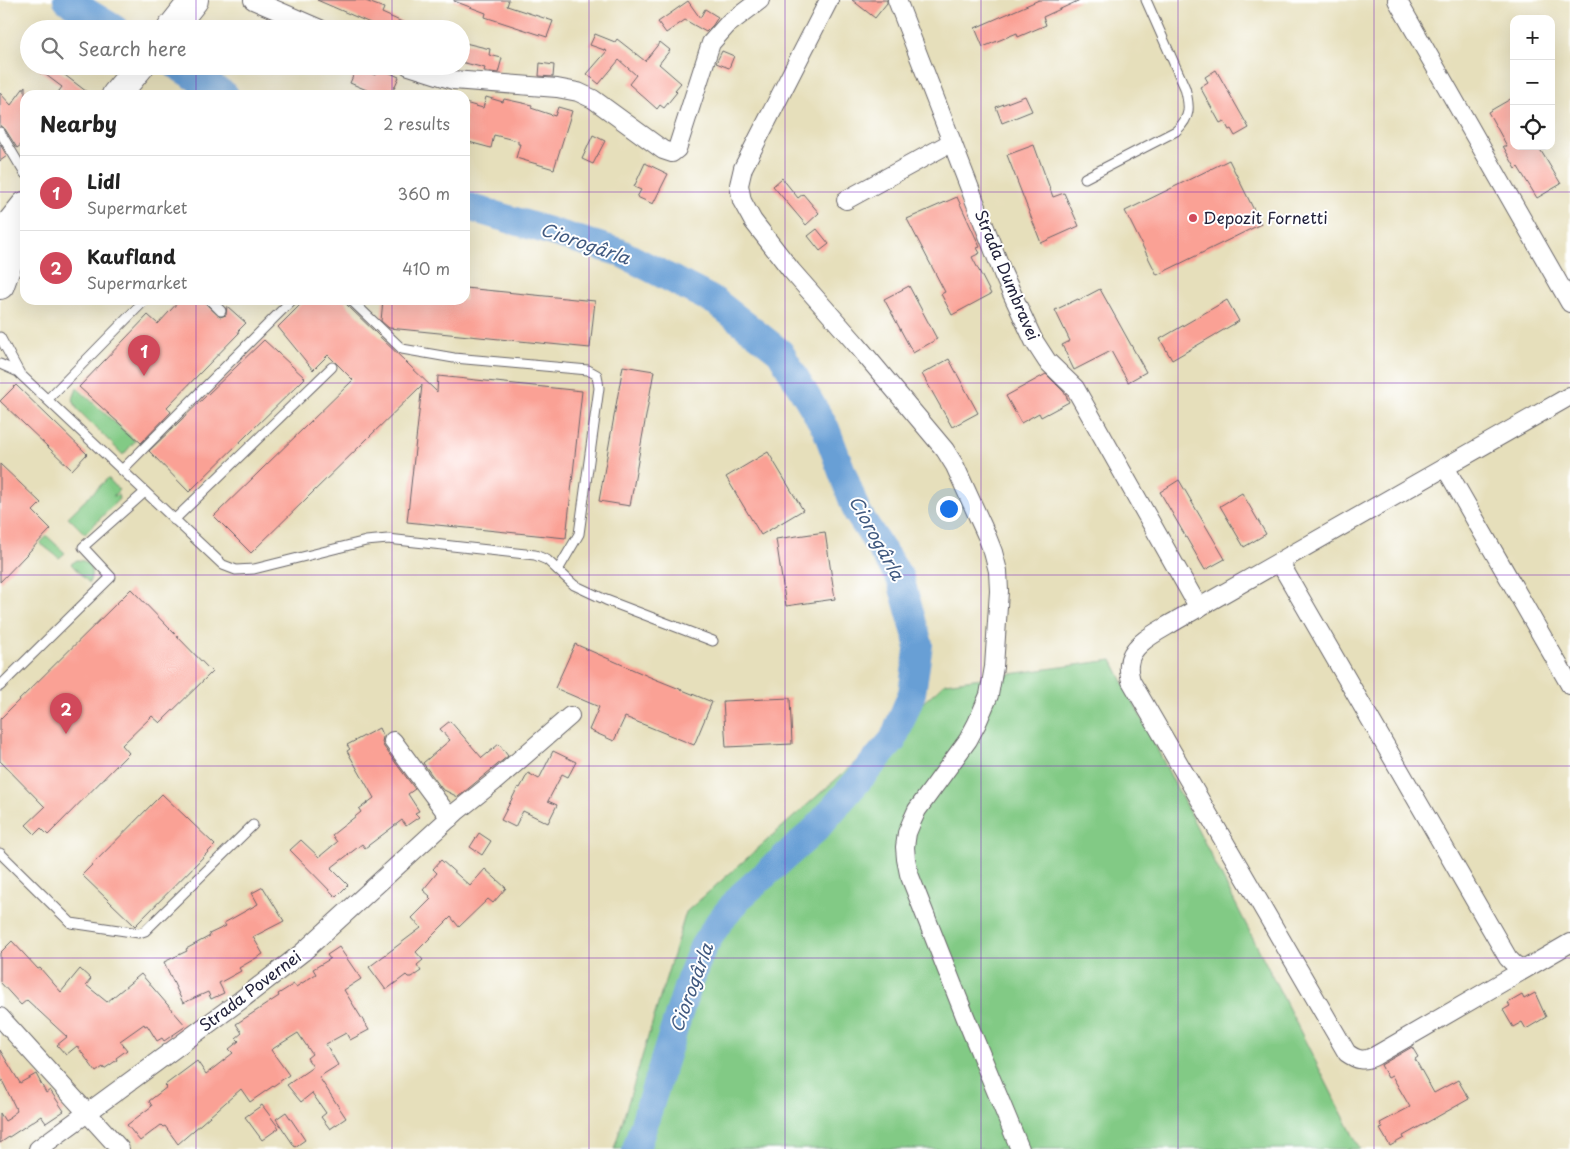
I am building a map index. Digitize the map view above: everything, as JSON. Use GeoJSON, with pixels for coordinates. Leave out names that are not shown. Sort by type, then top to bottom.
{"type":"FeatureCollection","features":[{"type":"Feature","properties":{"kind":"highway"},"geometry":{"type":"LineString","coordinates":[[178,20],[194,0]]}},
{"type":"Feature","properties":{"kind":"highway"},"geometry":{"type":"LineString","coordinates":[[194,20],[211,0]]}},
{"type":"Feature","properties":{"kind":"highway"},"geometry":{"type":"LineString","coordinates":[[120,90],[133,75]]}},
{"type":"Feature","properties":{"kind":"highway"},"geometry":{"type":"LineString","coordinates":[[137,90],[150,75]]}},
{"type":"Feature","properties":{"kind":"highway"},"geometry":{"type":"LineString","coordinates":[[0,284],[10,257],[13,221]]}},
{"type":"Feature","properties":{"kind":"street"},"geometry":{"type":"LineString","coordinates":[[253,0],[299,20]]}},
{"type":"Feature","properties":{"kind":"street"},"geometry":{"type":"LineString","coordinates":[[437,75],[453,80],[557,88],[578,92],[593,100],[663,150],[672,153],[676,149],[711,43],[727,25],[760,0]]}},
{"type":"Feature","properties":{"kind":"street"},"geometry":{"type":"LineString","coordinates":[[828,0],[751,149],[741,176],[740,194],[745,208],[753,221],[791,270],[945,450],[955,466],[993,552],[998,571],[1000,591],[994,667],[989,695],[968,740],[917,810],[907,833],[906,860],[909,874],[964,1016],[1020,1149]]}},
{"type":"Feature","properties":{"kind":"street","name":"Strada Dumbravei"},"geometry":{"type":"LineString","coordinates":[[897,0],[1003,274],[1034,341],[1047,361],[1075,388],[1199,608]]}},
{"type":"Feature","properties":{"kind":"street"},"geometry":{"type":"LineString","coordinates":[[1397,0],[1570,303]]}},
{"type":"Feature","properties":{"kind":"street"},"geometry":{"type":"LineString","coordinates":[[846,200],[952,142]]}},
{"type":"Feature","properties":{"kind":"street"},"geometry":{"type":"LineString","coordinates":[[1570,396],[1142,642],[1130,658],[1128,667],[1131,681],[1347,1053],[1355,1059],[1368,1059],[1570,943]]}},
{"type":"Feature","properties":{"kind":"street"},"geometry":{"type":"LineString","coordinates":[[1445,467],[1570,685]]}},
{"type":"Feature","properties":{"kind":"street"},"geometry":{"type":"LineString","coordinates":[[1280,563],[1508,958],[1515,965],[1524,968]]}},
{"type":"Feature","properties":{"kind":"street","name":"Strada Povernei"},"geometry":{"type":"LineString","coordinates":[[38,1149],[242,1000],[303,952],[450,818],[570,716]]}},
{"type":"Feature","properties":{"kind":"street"},"geometry":{"type":"LineString","coordinates":[[393,741],[450,818]]}},
{"type":"Feature","properties":{"kind":"street"},"geometry":{"type":"LineString","coordinates":[[0,1016],[120,1149]]}},
{"type":"Feature","properties":{"kind":"lane"},"geometry":{"type":"LineString","coordinates":[[1085,178],[1176,131],[1186,120],[1188,99],[1185,88],[1146,0]]}},
{"type":"Feature","properties":{"kind":"lane"},"geometry":{"type":"LineString","coordinates":[[0,132],[20,166]]}},
{"type":"Feature","properties":{"kind":"lane"},"geometry":{"type":"LineString","coordinates":[[48,399],[140,305]]}},
{"type":"Feature","properties":{"kind":"lane"},"geometry":{"type":"LineString","coordinates":[[215,305],[220,311]]}},
{"type":"Feature","properties":{"kind":"lane"},"geometry":{"type":"LineString","coordinates":[[122,470],[287,305]]}},
{"type":"Feature","properties":{"kind":"lane"},"geometry":{"type":"LineString","coordinates":[[356,305],[402,348],[454,358],[588,370],[597,374],[599,388],[579,534],[558,570]]}},
{"type":"Feature","properties":{"kind":"lane"},"geometry":{"type":"LineString","coordinates":[[0,337],[18,372]]}},
{"type":"Feature","properties":{"kind":"lane"},"geometry":{"type":"LineString","coordinates":[[0,364],[18,372],[48,399],[223,566],[236,570],[254,569],[366,541],[388,539],[535,555],[547,560],[574,585],[606,600],[713,641]]}},
{"type":"Feature","properties":{"kind":"lane"},"geometry":{"type":"LineString","coordinates":[[174,520],[332,367]]}},
{"type":"Feature","properties":{"kind":"lane"},"geometry":{"type":"LineString","coordinates":[[0,686],[111,577],[83,547],[145,492]]}},
{"type":"Feature","properties":{"kind":"lane"},"geometry":{"type":"LineString","coordinates":[[0,853],[71,923],[139,933],[145,931],[253,825]]}},
{"type":"Feature","properties":{"kind":"green space"},"geometry":{"type":"Polygon","coordinates":[[[77,388],[135,441],[123,455],[77,409],[73,399],[77,388]]]}},
{"type":"Feature","properties":{"kind":"green space"},"geometry":{"type":"Polygon","coordinates":[[[108,478],[119,490],[113,496],[118,495],[119,499],[85,534],[68,517],[108,478]]]}},
{"type":"Feature","properties":{"kind":"green space"},"geometry":{"type":"Polygon","coordinates":[[[47,536],[65,553],[59,558],[40,543],[47,536]]]}},
{"type":"Feature","properties":{"kind":"green space"},"geometry":{"type":"Polygon","coordinates":[[[77,560],[85,562],[90,567],[89,583],[71,564],[77,560]]]}},
{"type":"Feature","properties":{"kind":"green space"},"geometry":{"type":"Polygon","coordinates":[[[1112,660],[1360,1149],[614,1149],[686,912],[945,683],[1112,660]]]}},
{"type":"Feature","properties":{"kind":"building"},"geometry":{"type":"Polygon","coordinates":[[[317,0],[363,0],[384,8],[382,13],[398,20],[363,20],[317,0]]]}},
{"type":"Feature","properties":{"kind":"building"},"geometry":{"type":"Polygon","coordinates":[[[454,0],[509,0],[507,6],[553,21],[547,37],[485,17],[486,13],[454,0]]]}},
{"type":"Feature","properties":{"kind":"building"},"geometry":{"type":"Polygon","coordinates":[[[852,0],[887,0],[887,3],[875,18],[852,0]]]}},
{"type":"Feature","properties":{"kind":"building"},"geometry":{"type":"Polygon","coordinates":[[[1039,0],[1080,0],[1043,17],[1046,25],[1018,37],[1017,33],[983,47],[975,28],[1039,0]]]}},
{"type":"Feature","properties":{"kind":"building"},"geometry":{"type":"Polygon","coordinates":[[[688,1],[700,18],[705,9],[718,17],[713,25],[706,32],[685,20],[666,33],[658,22],[688,1]]]}},
{"type":"Feature","properties":{"kind":"building"},"geometry":{"type":"Polygon","coordinates":[[[595,34],[615,42],[617,39],[645,61],[660,42],[670,50],[659,64],[681,83],[675,90],[677,92],[664,108],[660,105],[657,109],[629,84],[636,75],[619,60],[599,84],[587,74],[607,51],[590,45],[595,34]]]}},
{"type":"Feature","properties":{"kind":"building"},"geometry":{"type":"Polygon","coordinates":[[[470,44],[490,49],[489,55],[502,58],[498,73],[484,71],[485,68],[470,64],[470,44]]]}},
{"type":"Feature","properties":{"kind":"building"},"geometry":{"type":"Polygon","coordinates":[[[722,51],[734,56],[729,68],[716,63],[722,51]]]}},
{"type":"Feature","properties":{"kind":"building"},"geometry":{"type":"Polygon","coordinates":[[[540,63],[554,65],[553,77],[539,76],[540,63]]]}},
{"type":"Feature","properties":{"kind":"building"},"geometry":{"type":"Polygon","coordinates":[[[1216,70],[1249,128],[1235,136],[1224,121],[1220,123],[1200,87],[1208,82],[1205,77],[1216,70]]]}},
{"type":"Feature","properties":{"kind":"building"},"geometry":{"type":"Polygon","coordinates":[[[46,75],[65,75],[84,90],[60,90],[62,87],[46,75]]]}},
{"type":"Feature","properties":{"kind":"building"},"geometry":{"type":"Polygon","coordinates":[[[354,75],[395,75],[399,77],[393,90],[367,90],[350,83],[354,75]]]}},
{"type":"Feature","properties":{"kind":"building"},"geometry":{"type":"Polygon","coordinates":[[[0,93],[11,105],[20,93],[20,146],[17,148],[5,129],[0,126],[0,93]]]}},
{"type":"Feature","properties":{"kind":"building"},"geometry":{"type":"Polygon","coordinates":[[[1025,96],[1032,111],[1002,123],[996,107],[1025,96]]]}},
{"type":"Feature","properties":{"kind":"building"},"geometry":{"type":"Polygon","coordinates":[[[486,97],[503,102],[504,99],[532,105],[531,108],[555,116],[558,107],[572,111],[554,169],[516,158],[520,144],[518,144],[518,141],[494,135],[491,148],[470,142],[470,104],[483,108],[486,97]]]}},
{"type":"Feature","properties":{"kind":"building"},"geometry":{"type":"Polygon","coordinates":[[[1510,99],[1510,150],[1540,150],[1561,184],[1537,198],[1518,167],[1516,169],[1503,146],[1507,146],[1488,112],[1510,99]]]}},
{"type":"Feature","properties":{"kind":"building"},"geometry":{"type":"Polygon","coordinates":[[[593,135],[605,141],[593,164],[582,159],[593,135]]]}},
{"type":"Feature","properties":{"kind":"building"},"geometry":{"type":"Polygon","coordinates":[[[0,144],[7,156],[0,161],[0,144]]]}},
{"type":"Feature","properties":{"kind":"building"},"geometry":{"type":"Polygon","coordinates":[[[1034,145],[1053,197],[1064,193],[1079,226],[1041,243],[1007,155],[1034,145]]]}},
{"type":"Feature","properties":{"kind":"building","name":"Depozit Fornetti"},"geometry":{"type":"Polygon","coordinates":[[[1229,160],[1261,224],[1157,275],[1125,211],[1229,160]]]}},
{"type":"Feature","properties":{"kind":"building"},"geometry":{"type":"Polygon","coordinates":[[[645,163],[668,174],[653,204],[637,197],[641,190],[634,187],[645,163]]]}},
{"type":"Feature","properties":{"kind":"building"},"geometry":{"type":"Polygon","coordinates":[[[782,178],[798,198],[803,194],[819,213],[806,225],[773,186],[782,178]]]}},
{"type":"Feature","properties":{"kind":"building"},"geometry":{"type":"Polygon","coordinates":[[[957,197],[980,247],[977,248],[980,253],[972,257],[991,294],[952,315],[941,294],[945,292],[907,219],[957,197]]]}},
{"type":"Feature","properties":{"kind":"building"},"geometry":{"type":"Polygon","coordinates":[[[817,229],[829,244],[820,251],[808,236],[817,229]]]}},
{"type":"Feature","properties":{"kind":"building"},"geometry":{"type":"Polygon","coordinates":[[[909,286],[937,339],[913,353],[884,299],[909,286]]]}},
{"type":"Feature","properties":{"kind":"building"},"geometry":{"type":"Polygon","coordinates":[[[470,288],[595,301],[590,348],[389,328],[381,321],[383,305],[470,305],[470,288]]]}},
{"type":"Feature","properties":{"kind":"building"},"geometry":{"type":"Polygon","coordinates":[[[1100,289],[1146,372],[1128,382],[1111,351],[1074,370],[1062,345],[1070,341],[1055,310],[1100,289]]]}},
{"type":"Feature","properties":{"kind":"building"},"geometry":{"type":"Polygon","coordinates":[[[1227,300],[1239,321],[1172,360],[1160,339],[1227,300]]]}},
{"type":"Feature","properties":{"kind":"building"},"geometry":{"type":"Polygon","coordinates":[[[175,305],[207,305],[220,317],[226,315],[227,306],[246,323],[238,331],[239,333],[167,407],[171,412],[141,443],[79,387],[148,315],[158,324],[175,305]]]}},
{"type":"Feature","properties":{"kind":"building"},"geometry":{"type":"Polygon","coordinates":[[[300,305],[347,305],[437,392],[438,376],[582,391],[566,538],[407,522],[422,385],[251,553],[214,516],[353,380],[328,355],[313,370],[278,327],[300,305]]]}},
{"type":"Feature","properties":{"kind":"building"},"geometry":{"type":"Polygon","coordinates":[[[264,340],[305,378],[189,492],[149,451],[264,340]]]}},
{"type":"Feature","properties":{"kind":"building"},"geometry":{"type":"Polygon","coordinates":[[[949,359],[978,413],[952,427],[922,374],[949,359]]]}},
{"type":"Feature","properties":{"kind":"building"},"geometry":{"type":"Polygon","coordinates":[[[623,366],[654,371],[630,506],[599,501],[623,366]]]}},
{"type":"Feature","properties":{"kind":"building"},"geometry":{"type":"Polygon","coordinates":[[[1046,374],[1064,392],[1069,402],[1041,417],[1039,413],[1021,423],[1006,396],[1046,374]]]}},
{"type":"Feature","properties":{"kind":"building"},"geometry":{"type":"Polygon","coordinates":[[[16,385],[87,454],[72,470],[0,401],[16,385]]]}},
{"type":"Feature","properties":{"kind":"building"},"geometry":{"type":"Polygon","coordinates":[[[768,452],[803,510],[761,535],[726,477],[768,452]]]}},
{"type":"Feature","properties":{"kind":"building"},"geometry":{"type":"Polygon","coordinates":[[[0,464],[41,503],[33,511],[51,529],[0,582],[0,464]]]}},
{"type":"Feature","properties":{"kind":"building"},"geometry":{"type":"Polygon","coordinates":[[[1179,480],[1225,559],[1205,570],[1160,492],[1179,480]]]}},
{"type":"Feature","properties":{"kind":"building"},"geometry":{"type":"Polygon","coordinates":[[[1242,493],[1266,534],[1244,547],[1220,506],[1242,493]]]}},
{"type":"Feature","properties":{"kind":"building"},"geometry":{"type":"Polygon","coordinates":[[[825,532],[835,599],[786,606],[776,539],[825,532]]]}},
{"type":"Feature","properties":{"kind":"building"},"geometry":{"type":"Polygon","coordinates":[[[131,589],[212,672],[160,723],[152,716],[122,745],[129,753],[48,835],[41,828],[35,834],[26,825],[45,807],[0,761],[0,719],[131,589]]]}},
{"type":"Feature","properties":{"kind":"building"},"geometry":{"type":"Polygon","coordinates":[[[575,644],[712,702],[694,745],[625,717],[614,741],[589,730],[599,707],[555,688],[575,644]]]}},
{"type":"Feature","properties":{"kind":"building"},"geometry":{"type":"Polygon","coordinates":[[[790,698],[792,744],[726,747],[723,701],[790,698]]]}},
{"type":"Feature","properties":{"kind":"building"},"geometry":{"type":"Polygon","coordinates":[[[450,721],[482,758],[499,744],[508,756],[458,797],[442,789],[423,763],[450,740],[440,729],[450,721]]]}},
{"type":"Feature","properties":{"kind":"building"},"geometry":{"type":"Polygon","coordinates":[[[379,728],[383,737],[384,747],[415,789],[408,794],[419,811],[415,813],[419,817],[406,826],[402,820],[365,848],[362,844],[331,868],[348,885],[336,897],[290,850],[301,840],[319,857],[337,842],[332,835],[361,812],[359,809],[374,798],[347,751],[350,749],[347,745],[379,728]]]}},
{"type":"Feature","properties":{"kind":"building"},"geometry":{"type":"Polygon","coordinates":[[[553,751],[576,762],[568,777],[562,774],[548,801],[557,805],[548,823],[523,811],[515,827],[501,820],[518,787],[520,788],[528,773],[539,779],[553,751]]]}},
{"type":"Feature","properties":{"kind":"building"},"geometry":{"type":"Polygon","coordinates":[[[162,794],[215,845],[135,926],[82,875],[162,794]]]}},
{"type":"Feature","properties":{"kind":"building"},"geometry":{"type":"Polygon","coordinates":[[[479,833],[491,841],[482,855],[470,847],[479,833]]]}},
{"type":"Feature","properties":{"kind":"building"},"geometry":{"type":"Polygon","coordinates":[[[441,860],[470,886],[485,869],[506,888],[493,903],[488,899],[459,927],[451,917],[416,952],[423,960],[417,965],[421,971],[412,977],[406,975],[386,990],[369,967],[421,928],[412,918],[431,899],[423,890],[437,873],[433,869],[441,860]]]}},
{"type":"Feature","properties":{"kind":"building"},"geometry":{"type":"Polygon","coordinates":[[[263,887],[284,921],[253,937],[263,954],[239,968],[241,971],[219,983],[224,993],[211,999],[208,992],[183,1003],[164,962],[187,951],[186,949],[210,936],[209,934],[226,926],[224,923],[258,904],[252,893],[263,887]]]}},
{"type":"Feature","properties":{"kind":"building"},"geometry":{"type":"Polygon","coordinates":[[[12,941],[61,992],[80,969],[91,979],[86,985],[107,1002],[141,974],[186,1026],[164,1041],[162,1038],[157,1041],[147,1025],[145,1026],[144,1024],[120,1041],[127,1050],[116,1058],[117,1060],[96,1072],[77,1046],[66,1055],[57,1045],[67,1037],[27,1000],[21,1005],[0,982],[0,953],[12,941]]]}},
{"type":"Feature","properties":{"kind":"building"},"geometry":{"type":"Polygon","coordinates":[[[339,947],[361,979],[344,990],[369,1030],[350,1040],[346,1033],[326,1044],[338,1065],[319,1077],[346,1118],[330,1129],[321,1117],[326,1113],[312,1093],[301,1102],[287,1085],[313,1067],[307,1058],[312,1054],[298,1033],[271,1050],[289,1075],[250,1102],[241,1089],[178,1144],[165,1126],[161,1125],[140,1141],[127,1125],[152,1106],[149,1101],[167,1087],[165,1085],[197,1061],[206,1074],[233,1053],[229,1049],[239,1041],[236,1038],[242,1033],[236,1024],[294,984],[296,987],[316,974],[313,969],[330,959],[327,955],[339,947]]]}},
{"type":"Feature","properties":{"kind":"building"},"geometry":{"type":"Polygon","coordinates":[[[1535,993],[1546,1017],[1526,1029],[1522,1022],[1513,1027],[1503,1010],[1510,1006],[1508,1003],[1522,995],[1524,999],[1535,993]]]}},
{"type":"Feature","properties":{"kind":"building"},"geometry":{"type":"Polygon","coordinates":[[[1412,1047],[1418,1057],[1415,1059],[1434,1093],[1458,1080],[1469,1099],[1403,1136],[1404,1138],[1390,1146],[1380,1129],[1383,1128],[1380,1123],[1410,1107],[1392,1076],[1388,1078],[1381,1065],[1412,1047]]]}},
{"type":"Feature","properties":{"kind":"building"},"geometry":{"type":"Polygon","coordinates":[[[0,1050],[20,1083],[36,1074],[46,1093],[50,1090],[64,1111],[46,1123],[41,1116],[0,1143],[0,1113],[5,1121],[17,1111],[0,1076],[0,1050]]]}},
{"type":"Feature","properties":{"kind":"building"},"geometry":{"type":"Polygon","coordinates":[[[262,1105],[279,1128],[262,1140],[245,1117],[262,1105]]]}},
{"type":"Feature","properties":{"kind":"building"},"geometry":{"type":"Polygon","coordinates":[[[286,1112],[305,1140],[295,1147],[276,1119],[286,1112]]]}},
{"type":"Feature","properties":{"kind":"waterway","name":"Ciorogârla"},"geometry":{"type":"LineString","coordinates":[[67,0],[100,20]]}},
{"type":"Feature","properties":{"kind":"waterway","name":"Ciorogârla"},"geometry":{"type":"LineString","coordinates":[[192,75],[217,90]]}},
{"type":"Feature","properties":{"kind":"waterway","name":"Ciorogârla"},"geometry":{"type":"LineString","coordinates":[[470,207],[619,252],[716,302],[780,352],[826,429],[857,512],[900,578],[919,644],[912,693],[893,740],[815,830],[741,896],[719,922],[703,947],[689,982],[636,1149]]}},
{"type":"Feature","properties":{"kind":"place","name":"Depozit Fornetti"},"geometry":{"type":"Point","coordinates":[1193,218]}},
{"type":"Feature","properties":{"kind":"place","name":"Lidl"},"geometry":{"type":"Point","coordinates":[144,376]}},
{"type":"Feature","properties":{"kind":"place","name":"Kaufland"},"geometry":{"type":"Point","coordinates":[66,734]}}]}
